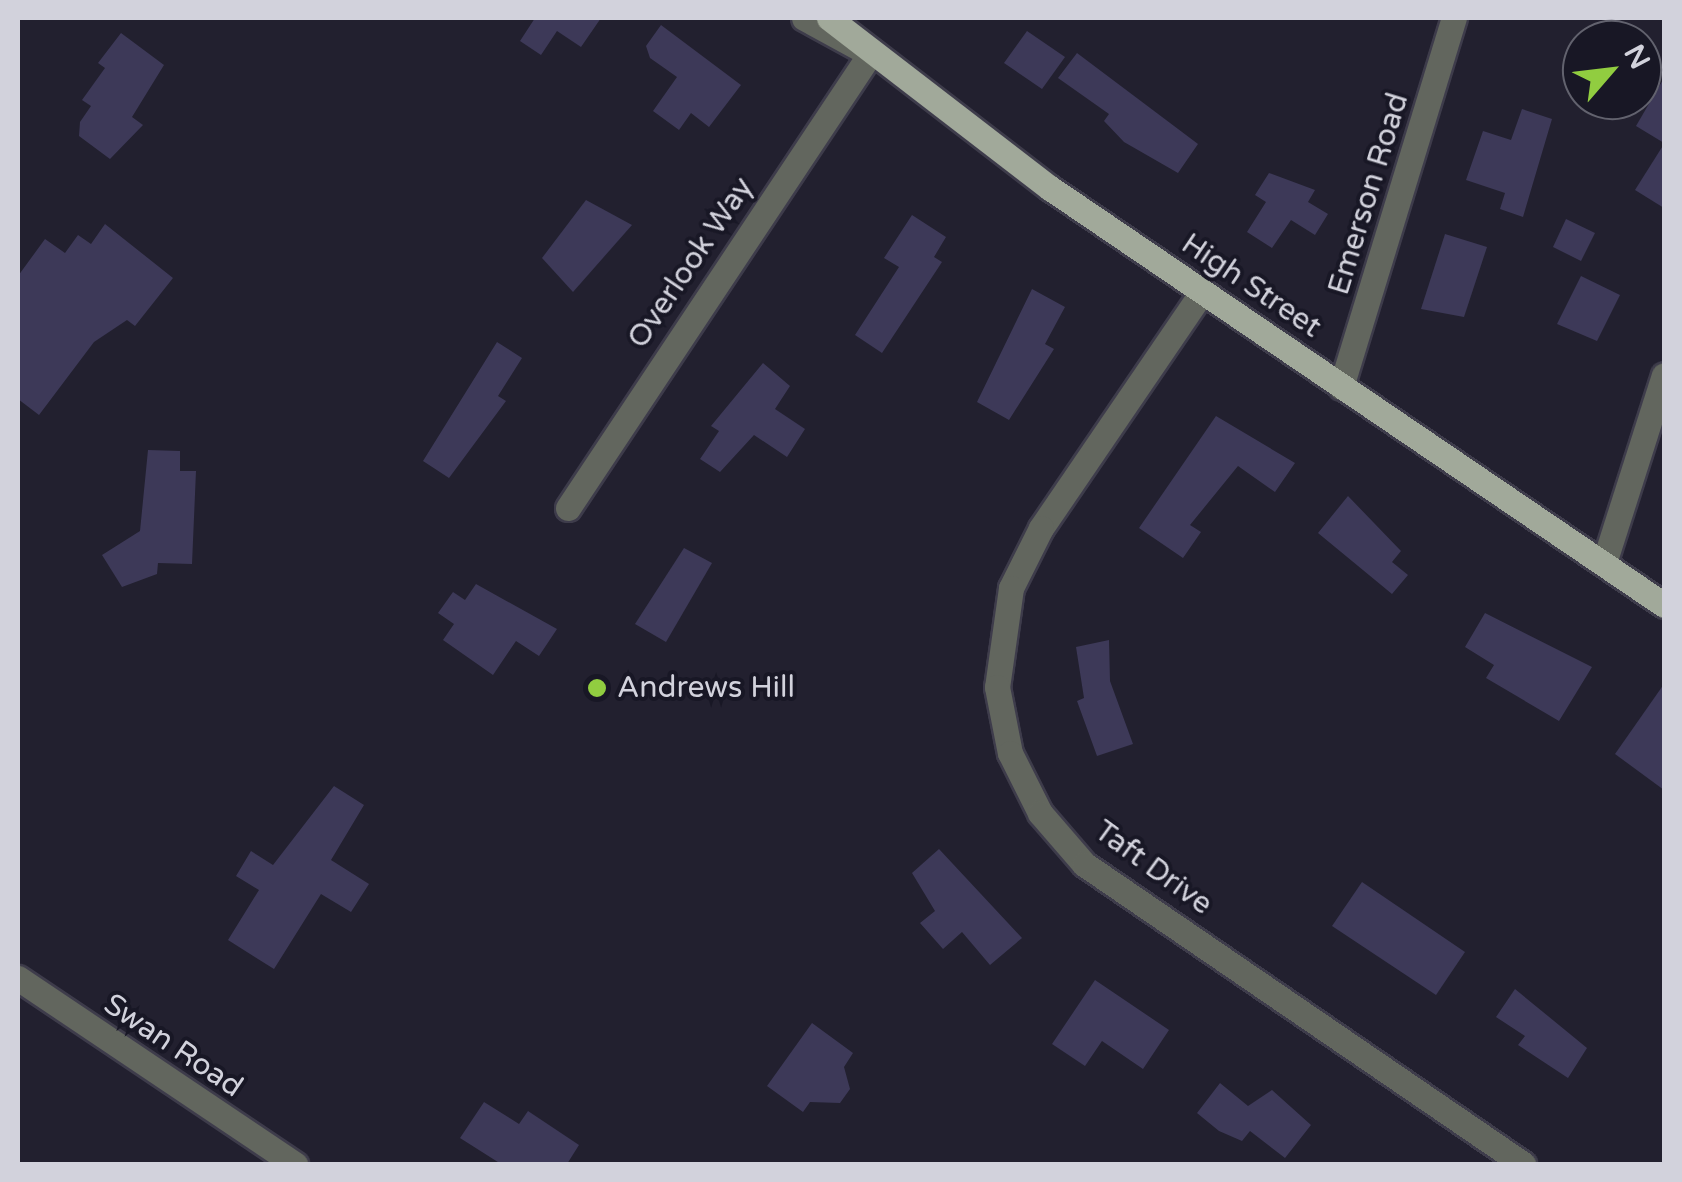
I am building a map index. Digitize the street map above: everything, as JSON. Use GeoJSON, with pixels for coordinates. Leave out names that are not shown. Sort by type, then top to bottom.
{"type":"FeatureCollection","features":[{"type":"Feature","properties":{"kind":"main road"},"geometry":{"type":"LineString","coordinates":[[829,18],[870,54]]}},
{"type":"Feature","properties":{"kind":"main road","name":"High Street"},"geometry":{"type":"LineString","coordinates":[[870,54],[1202,292],[1664,605]]}},
{"type":"Feature","properties":{"kind":"street","name":"High Street"},"geometry":{"type":"LineString","coordinates":[[804,18],[870,54]]}},
{"type":"Feature","properties":{"kind":"street","name":"Emerson Road"},"geometry":{"type":"LineString","coordinates":[[1341,387],[1454,18]]}},
{"type":"Feature","properties":{"kind":"street","name":"Overlook Way"},"geometry":{"type":"LineString","coordinates":[[568,508],[870,54]]}},
{"type":"Feature","properties":{"kind":"street","name":"Taft Drive"},"geometry":{"type":"LineString","coordinates":[[1202,292],[1041,528],[1010,588],[997,687],[1010,753],[1040,814],[1084,864],[1523,1164]]}},
{"type":"Feature","properties":{"kind":"street"},"geometry":{"type":"LineString","coordinates":[[1604,563],[1664,374]]}},
{"type":"Feature","properties":{"kind":"street","name":"Swan Road"},"geometry":{"type":"LineString","coordinates":[[18,978],[295,1164]]}},
{"type":"Feature","properties":{"kind":"building"},"geometry":{"type":"Polygon","coordinates":[[[535,18],[601,18],[581,47],[557,31],[541,55],[520,41],[535,18]]]}},
{"type":"Feature","properties":{"kind":"building"},"geometry":{"type":"Polygon","coordinates":[[[661,25],[741,85],[709,127],[691,113],[679,130],[653,111],[677,77],[650,58],[646,46],[661,25]]]}},
{"type":"Feature","properties":{"kind":"building"},"geometry":{"type":"Polygon","coordinates":[[[1027,31],[1065,57],[1042,89],[1004,63],[1027,31]]]}},
{"type":"Feature","properties":{"kind":"building"},"geometry":{"type":"Polygon","coordinates":[[[121,33],[164,65],[132,117],[143,125],[110,159],[79,136],[80,122],[91,106],[82,100],[105,68],[98,63],[121,33]]]}},
{"type":"Feature","properties":{"kind":"building"},"geometry":{"type":"Polygon","coordinates":[[[1077,53],[1198,144],[1178,173],[1124,142],[1104,121],[1109,114],[1058,78],[1077,53]]]}},
{"type":"Feature","properties":{"kind":"building"},"geometry":{"type":"Polygon","coordinates":[[[1664,78],[1664,143],[1636,126],[1640,120],[1662,120],[1664,78]]]}},
{"type":"Feature","properties":{"kind":"building"},"geometry":{"type":"Polygon","coordinates":[[[1522,109],[1552,119],[1523,217],[1500,209],[1505,193],[1466,180],[1483,131],[1511,140],[1522,109]]]}},
{"type":"Feature","properties":{"kind":"building"},"geometry":{"type":"Polygon","coordinates":[[[1664,144],[1664,208],[1635,190],[1664,144]]]}},
{"type":"Feature","properties":{"kind":"building"},"geometry":{"type":"Polygon","coordinates":[[[1269,173],[1315,190],[1308,202],[1328,214],[1315,235],[1291,220],[1272,248],[1247,232],[1266,202],[1255,195],[1269,173]]]}},
{"type":"Feature","properties":{"kind":"building"},"geometry":{"type":"Polygon","coordinates":[[[586,200],[632,225],[573,292],[542,258],[586,200]]]}},
{"type":"Feature","properties":{"kind":"building"},"geometry":{"type":"Polygon","coordinates":[[[912,215],[946,237],[934,257],[942,262],[882,353],[855,335],[899,267],[884,258],[912,215]]]}},
{"type":"Feature","properties":{"kind":"building"},"geometry":{"type":"Polygon","coordinates":[[[1566,219],[1595,233],[1581,261],[1553,247],[1566,219]]]}},
{"type":"Feature","properties":{"kind":"building"},"geometry":{"type":"Polygon","coordinates":[[[105,224],[173,278],[135,326],[127,320],[94,342],[39,415],[18,399],[18,276],[45,239],[65,253],[78,235],[91,244],[105,224]]]}},
{"type":"Feature","properties":{"kind":"building"},"geometry":{"type":"Polygon","coordinates":[[[1445,234],[1487,247],[1464,317],[1421,309],[1445,234]]]}},
{"type":"Feature","properties":{"kind":"building"},"geometry":{"type":"Polygon","coordinates":[[[1581,276],[1620,295],[1597,341],[1557,324],[1581,276]]]}},
{"type":"Feature","properties":{"kind":"building"},"geometry":{"type":"Polygon","coordinates":[[[1032,289],[1065,307],[1045,344],[1054,349],[1009,420],[977,402],[1032,289]]]}},
{"type":"Feature","properties":{"kind":"building"},"geometry":{"type":"Polygon","coordinates":[[[497,342],[522,358],[498,396],[506,401],[449,478],[423,461],[497,342]]]}},
{"type":"Feature","properties":{"kind":"building"},"geometry":{"type":"Polygon","coordinates":[[[763,363],[790,386],[775,409],[805,429],[787,457],[754,435],[720,472],[700,459],[719,431],[711,426],[763,363]]]}},
{"type":"Feature","properties":{"kind":"building"},"geometry":{"type":"Polygon","coordinates":[[[1216,416],[1295,463],[1275,492],[1238,466],[1190,525],[1201,532],[1183,558],[1139,528],[1216,416]]]}},
{"type":"Feature","properties":{"kind":"building"},"geometry":{"type":"Polygon","coordinates":[[[148,450],[180,451],[180,471],[196,471],[192,564],[158,563],[157,574],[122,587],[102,555],[140,531],[148,450]]]}},
{"type":"Feature","properties":{"kind":"building"},"geometry":{"type":"Polygon","coordinates":[[[1348,496],[1401,551],[1392,562],[1408,575],[1392,594],[1318,533],[1348,496]]]}},
{"type":"Feature","properties":{"kind":"building"},"geometry":{"type":"Polygon","coordinates":[[[684,548],[712,563],[666,642],[635,624],[684,548]]]}},
{"type":"Feature","properties":{"kind":"building"},"geometry":{"type":"Polygon","coordinates":[[[476,584],[557,629],[539,656],[516,641],[493,675],[443,640],[454,624],[438,613],[453,592],[465,600],[476,584]]]}},
{"type":"Feature","properties":{"kind":"building"},"geometry":{"type":"Polygon","coordinates":[[[1485,613],[1592,667],[1559,721],[1486,678],[1494,665],[1465,647],[1485,613]]]}},
{"type":"Feature","properties":{"kind":"building"},"geometry":{"type":"Polygon","coordinates":[[[1109,640],[1110,681],[1133,744],[1097,756],[1077,701],[1084,698],[1076,647],[1109,640]]]}},
{"type":"Feature","properties":{"kind":"building"},"geometry":{"type":"Polygon","coordinates":[[[1664,684],[1664,790],[1615,754],[1664,684]]]}},
{"type":"Feature","properties":{"kind":"building"},"geometry":{"type":"Polygon","coordinates":[[[334,786],[364,805],[331,860],[369,884],[351,912],[321,894],[274,969],[228,940],[259,890],[236,876],[251,851],[273,865],[334,786]]]}},
{"type":"Feature","properties":{"kind":"building"},"geometry":{"type":"Polygon","coordinates":[[[939,849],[1022,938],[990,965],[962,932],[943,949],[920,923],[935,911],[912,873],[939,849]]]}},
{"type":"Feature","properties":{"kind":"building"},"geometry":{"type":"Polygon","coordinates":[[[1362,882],[1465,952],[1436,995],[1332,926],[1362,882]]]}},
{"type":"Feature","properties":{"kind":"building"},"geometry":{"type":"Polygon","coordinates":[[[1095,980],[1169,1030],[1143,1069],[1102,1041],[1085,1066],[1052,1044],[1095,980]]]}},
{"type":"Feature","properties":{"kind":"building"},"geometry":{"type":"Polygon","coordinates":[[[1515,989],[1587,1048],[1568,1078],[1518,1045],[1525,1036],[1496,1017],[1515,989]]]}},
{"type":"Feature","properties":{"kind":"building"},"geometry":{"type":"Polygon","coordinates":[[[812,1023],[853,1053],[844,1067],[850,1089],[840,1103],[810,1102],[803,1112],[767,1086],[812,1023]]]}},
{"type":"Feature","properties":{"kind":"building"},"geometry":{"type":"Polygon","coordinates":[[[1220,1083],[1248,1106],[1272,1090],[1311,1125],[1285,1158],[1250,1131],[1242,1141],[1219,1131],[1197,1113],[1220,1083]]]}},
{"type":"Feature","properties":{"kind":"building"},"geometry":{"type":"Polygon","coordinates":[[[484,1102],[519,1124],[528,1111],[579,1145],[567,1164],[501,1164],[460,1138],[484,1102]]]}},
{"type":"Feature","properties":{"kind":"place","name":"Andrews Hill"},"geometry":{"type":"Point","coordinates":[597,688]}}]}
